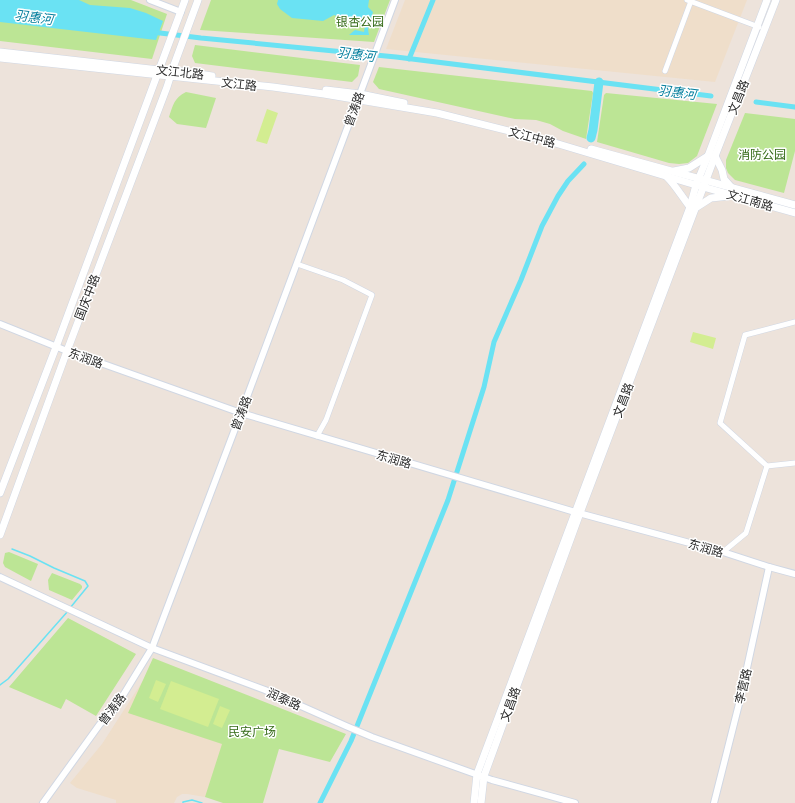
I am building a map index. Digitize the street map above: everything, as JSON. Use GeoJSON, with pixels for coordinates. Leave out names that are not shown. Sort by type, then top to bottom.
{"type":"FeatureCollection","features":[{"type":"Feature","properties":{"kind":"main road"},"geometry":{"type":"LineString","coordinates":[[0,493],[185,0]]}},
{"type":"Feature","properties":{"kind":"main road","name":"国庆中路"},"geometry":{"type":"LineString","coordinates":[[0,535],[198,0]]}},
{"type":"Feature","properties":{"kind":"main road","name":"文昌路"},"geometry":{"type":"LineString","coordinates":[[474,803],[480,775],[578,512],[693,207],[705,184],[711,156],[767,0]]}},
{"type":"Feature","properties":{"kind":"main road","name":"文昌路"},"geometry":{"type":"LineString","coordinates":[[693,207],[697,182],[711,156],[776,0]]}},
{"type":"Feature","properties":{"kind":"main road","name":"文江北路"},"geometry":{"type":"LineString","coordinates":[[0,52],[158,72]]}},
{"type":"Feature","properties":{"kind":"main road","name":"文江路"},"geometry":{"type":"LineString","coordinates":[[0,58],[146,74],[158,72],[172,73],[324,94],[359,97]]}},
{"type":"Feature","properties":{"kind":"main road","name":"文江中路"},"geometry":{"type":"LineString","coordinates":[[359,97],[437,113],[545,140],[705,184]]}},
{"type":"Feature","properties":{"kind":"main road"},"geometry":{"type":"LineString","coordinates":[[711,156],[722,170],[724,179],[733,192],[711,198],[693,207],[681,195],[670,174],[689,168],[711,156]]}},
{"type":"Feature","properties":{"kind":"main road","name":"文江南路"},"geometry":{"type":"LineString","coordinates":[[705,184],[795,213]]}},
{"type":"Feature","properties":{"kind":"main road","name":"文江南路"},"geometry":{"type":"LineString","coordinates":[[733,192],[795,205]]}},
{"type":"Feature","properties":{"kind":"main road","name":"文昌路"},"geometry":{"type":"LineString","coordinates":[[480,775],[481,803]]}},
{"type":"Feature","properties":{"kind":"street"},"geometry":{"type":"LineString","coordinates":[[150,0],[181,12]]}},
{"type":"Feature","properties":{"kind":"street","name":"曾涛路"},"geometry":{"type":"LineString","coordinates":[[43,803],[100,724],[114,710],[152,648],[395,0]]}},
{"type":"Feature","properties":{"kind":"street"},"geometry":{"type":"LineString","coordinates":[[665,71],[689,1],[765,28]]}},
{"type":"Feature","properties":{"kind":"street"},"geometry":{"type":"LineString","coordinates":[[297,264],[344,280],[372,295],[326,420],[317,436]]}},
{"type":"Feature","properties":{"kind":"street"},"geometry":{"type":"LineString","coordinates":[[795,322],[745,335],[720,423],[767,466],[795,463]]}},
{"type":"Feature","properties":{"kind":"street","name":"东润路"},"geometry":{"type":"LineString","coordinates":[[0,324],[67,351],[241,413],[472,482],[723,552],[795,574]]}},
{"type":"Feature","properties":{"kind":"street"},"geometry":{"type":"LineString","coordinates":[[723,552],[746,533],[767,466]]}},
{"type":"Feature","properties":{"kind":"street","name":"李营路"},"geometry":{"type":"LineString","coordinates":[[714,803],[740,700],[769,567]]}},
{"type":"Feature","properties":{"kind":"street","name":"润泰路"},"geometry":{"type":"LineString","coordinates":[[0,578],[152,648],[265,690],[346,726],[492,780],[575,803]]}},
{"type":"Feature","properties":{"kind":"shaded area"},"geometry":{"type":"Polygon","coordinates":[[[405,0],[747,0],[715,82],[386,49],[405,0]]]}},
{"type":"Feature","properties":{"kind":"shaded area"},"geometry":{"type":"Polygon","coordinates":[[[153,665],[254,701],[205,797],[182,794],[177,797],[174,803],[116,803],[116,800],[77,788],[70,783],[102,744],[153,665]]]}},
{"type":"Feature","properties":{"kind":"green space"},"geometry":{"type":"Polygon","coordinates":[[[0,0],[131,0],[167,14],[152,59],[0,41],[0,0]]]}},
{"type":"Feature","properties":{"kind":"green space","name":"银杏公园"},"geometry":{"type":"Polygon","coordinates":[[[211,0],[390,0],[374,42],[200,30],[211,0]]]}},
{"type":"Feature","properties":{"kind":"green space"},"geometry":{"type":"Polygon","coordinates":[[[195,45],[360,65],[358,76],[352,82],[195,63],[192,56],[195,45]]]}},
{"type":"Feature","properties":{"kind":"green space"},"geometry":{"type":"Polygon","coordinates":[[[379,67],[592,91],[593,93],[586,139],[563,131],[550,124],[536,120],[515,119],[379,89],[373,82],[379,67]]]}},
{"type":"Feature","properties":{"kind":"green space"},"geometry":{"type":"Polygon","coordinates":[[[186,92],[216,98],[206,128],[177,124],[169,117],[176,99],[186,92]]]}},
{"type":"Feature","properties":{"kind":"green space"},"geometry":{"type":"Polygon","coordinates":[[[606,93],[717,104],[697,156],[688,163],[679,164],[669,163],[597,142],[604,95],[606,93]]]}},
{"type":"Feature","properties":{"kind":"green space"},"geometry":{"type":"Polygon","coordinates":[[[267,109],[278,113],[267,144],[256,141],[267,109]]]}},
{"type":"Feature","properties":{"kind":"green space","name":"消防公园"},"geometry":{"type":"Polygon","coordinates":[[[745,113],[795,119],[795,151],[784,193],[735,180],[728,173],[726,168],[726,160],[745,113]]]}},
{"type":"Feature","properties":{"kind":"green space"},"geometry":{"type":"Polygon","coordinates":[[[693,332],[716,338],[713,349],[690,342],[693,332]]]}},
{"type":"Feature","properties":{"kind":"green space"},"geometry":{"type":"Polygon","coordinates":[[[9,552],[38,564],[31,581],[5,567],[3,563],[5,553],[9,552]]]}},
{"type":"Feature","properties":{"kind":"green space"},"geometry":{"type":"Polygon","coordinates":[[[52,573],[82,586],[72,600],[49,590],[48,580],[52,573]]]}},
{"type":"Feature","properties":{"kind":"green space"},"geometry":{"type":"Polygon","coordinates":[[[68,618],[136,654],[96,716],[66,699],[61,709],[9,687],[68,618]]]}},
{"type":"Feature","properties":{"kind":"green space","name":"民安广场"},"geometry":{"type":"Polygon","coordinates":[[[153,658],[346,734],[330,762],[279,749],[263,803],[223,803],[205,797],[222,744],[128,713],[153,658]]]}},
{"type":"Feature","properties":{"kind":"green space"},"geometry":{"type":"Polygon","coordinates":[[[156,680],[166,684],[158,702],[149,698],[156,680]]]}},
{"type":"Feature","properties":{"kind":"green space"},"geometry":{"type":"Polygon","coordinates":[[[171,681],[219,699],[208,727],[160,709],[171,681]]]}},
{"type":"Feature","properties":{"kind":"green space"},"geometry":{"type":"Polygon","coordinates":[[[220,706],[230,710],[222,728],[213,724],[220,706]]]}},
{"type":"Feature","properties":{"kind":"water"},"geometry":{"type":"Polygon","coordinates":[[[0,0],[79,0],[90,5],[130,8],[146,13],[163,21],[156,40],[0,22],[0,0]]]}},
{"type":"Feature","properties":{"kind":"water"},"geometry":{"type":"Polygon","coordinates":[[[278,0],[369,0],[368,7],[373,12],[368,29],[369,35],[349,35],[355,30],[364,32],[365,26],[352,19],[345,19],[334,15],[323,21],[292,18],[280,9],[277,4],[278,0]]]}},
{"type":"Feature","properties":{"kind":"waterway"},"geometry":{"type":"LineString","coordinates":[[409,59],[433,0]]}},
{"type":"Feature","properties":{"kind":"waterway","name":"羽惠河"},"geometry":{"type":"LineString","coordinates":[[152,32],[396,57],[711,96]]}},
{"type":"Feature","properties":{"kind":"waterway"},"geometry":{"type":"LineString","coordinates":[[591,138],[599,82]]}},
{"type":"Feature","properties":{"kind":"waterway","name":"羽惠河"},"geometry":{"type":"LineString","coordinates":[[756,102],[795,107]]}},
{"type":"Feature","properties":{"kind":"waterway"},"geometry":{"type":"LineString","coordinates":[[320,803],[351,741],[448,500],[484,387],[494,342],[521,280],[542,226],[568,181],[584,164]]}},
{"type":"Feature","properties":{"kind":"waterway"},"geometry":{"type":"LineString","coordinates":[[12,549],[85,581],[88,586],[70,608]]}},
{"type":"Feature","properties":{"kind":"waterway"},"geometry":{"type":"LineString","coordinates":[[0,685],[8,679],[68,611]]}},
{"type":"Feature","properties":{"kind":"waterway"},"geometry":{"type":"LineString","coordinates":[[183,803],[192,800],[202,803]]}}]}
